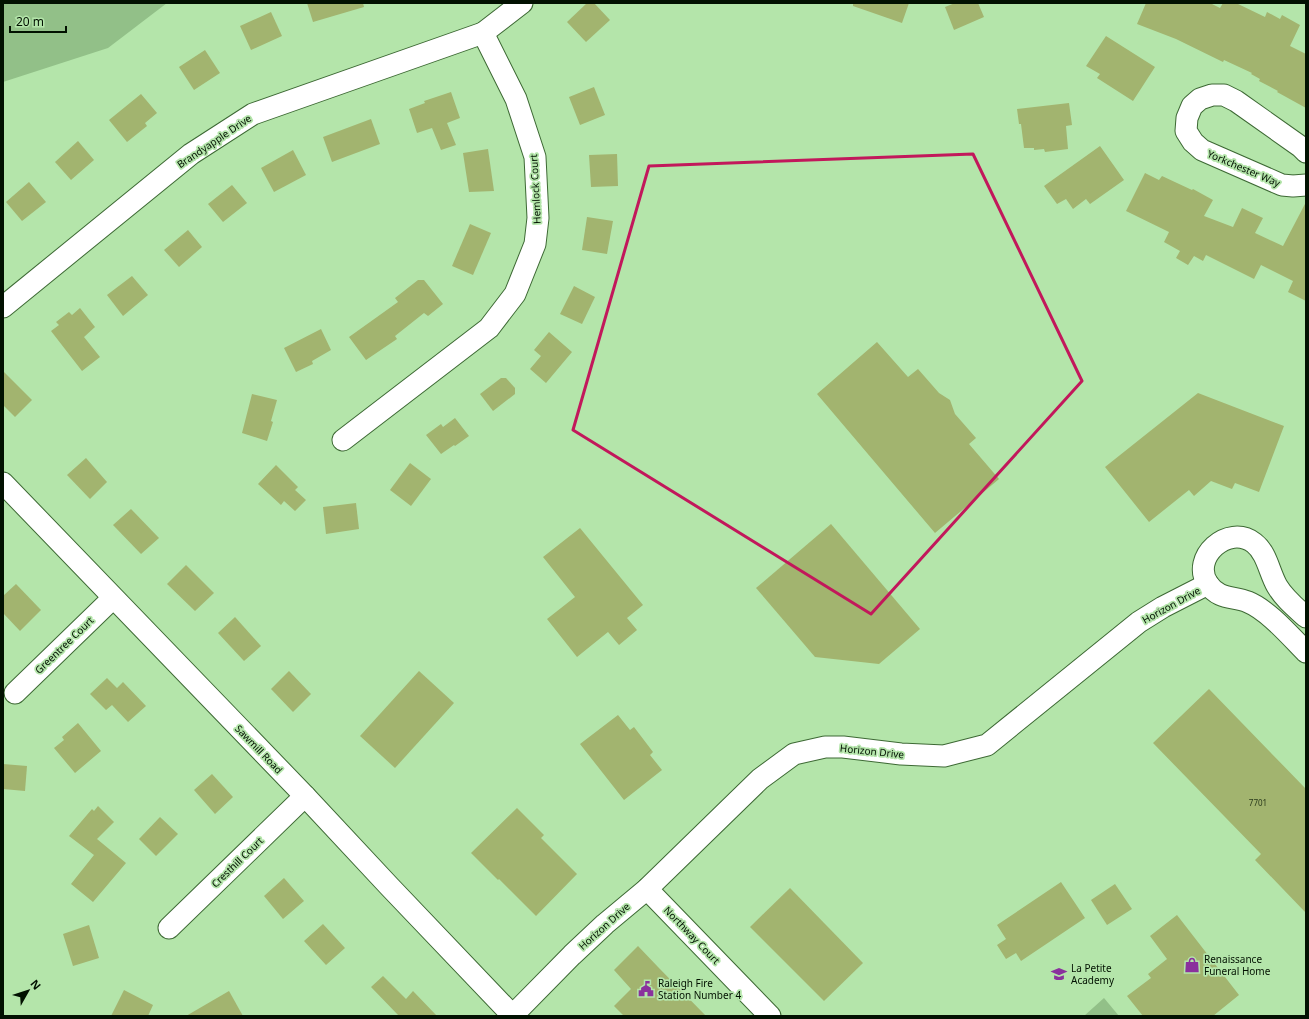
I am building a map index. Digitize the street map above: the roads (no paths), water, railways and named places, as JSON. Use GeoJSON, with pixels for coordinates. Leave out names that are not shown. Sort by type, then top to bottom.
{"type":"FeatureCollection","features":[{"type":"Feature","properties":{"kind":"street","name":"Brandyapple Drive"},"geometry":{"type":"LineString","coordinates":[[3,307],[191,154],[253,114],[483,33],[522,3]]}},
{"type":"Feature","properties":{"kind":"street","name":"Hemlock Court"},"geometry":{"type":"LineString","coordinates":[[343,440],[489,328],[515,294],[535,244],[538,218],[535,157],[516,99],[483,33]]}},
{"type":"Feature","properties":{"kind":"street","name":"Yorkchester Way"},"geometry":{"type":"LineString","coordinates":[[1306,152],[1236,101],[1224,95],[1212,95],[1200,99],[1192,106],[1187,118],[1186,131],[1192,142],[1202,150],[1282,184],[1293,186],[1306,185]]}},
{"type":"Feature","properties":{"kind":"street","name":"Sawmill Road"},"geometry":{"type":"LineString","coordinates":[[3,483],[305,796],[513,1016]]}},
{"type":"Feature","properties":{"kind":"street","name":"Horizon Drive"},"geometry":{"type":"LineString","coordinates":[[1306,616],[1283,595],[1271,575],[1265,557],[1260,548],[1247,538],[1240,536],[1230,537],[1220,541],[1207,556],[1204,565],[1204,576],[1208,584],[1219,594],[1228,598],[1249,603],[1263,611],[1306,652]]}},
{"type":"Feature","properties":{"kind":"street","name":"Horizon Drive"},"geometry":{"type":"LineString","coordinates":[[513,1016],[599,929],[647,889],[760,779],[794,754],[825,747],[843,747],[901,754],[944,756],[987,746],[1139,622],[1163,607],[1208,584]]}},
{"type":"Feature","properties":{"kind":"street","name":"Greentree Court"},"geometry":{"type":"LineString","coordinates":[[15,693],[113,598]]}},
{"type":"Feature","properties":{"kind":"street","name":"Cresthill Court"},"geometry":{"type":"LineString","coordinates":[[169,928],[305,796]]}},
{"type":"Feature","properties":{"kind":"street","name":"Northway Court"},"geometry":{"type":"LineString","coordinates":[[647,889],[770,1016]]}},
{"type":"Feature","properties":{"kind":"place","name":"Renaissance Funeral Home"},"geometry":{"type":"Point","coordinates":[1192,965]}},
{"type":"Feature","properties":{"kind":"place","name":"La Petite Academy"},"geometry":{"type":"Point","coordinates":[1059,974]}},
{"type":"Feature","properties":{"kind":"place","name":"Raleigh Fire Station Number 4"},"geometry":{"type":"Point","coordinates":[646,989]}}]}
